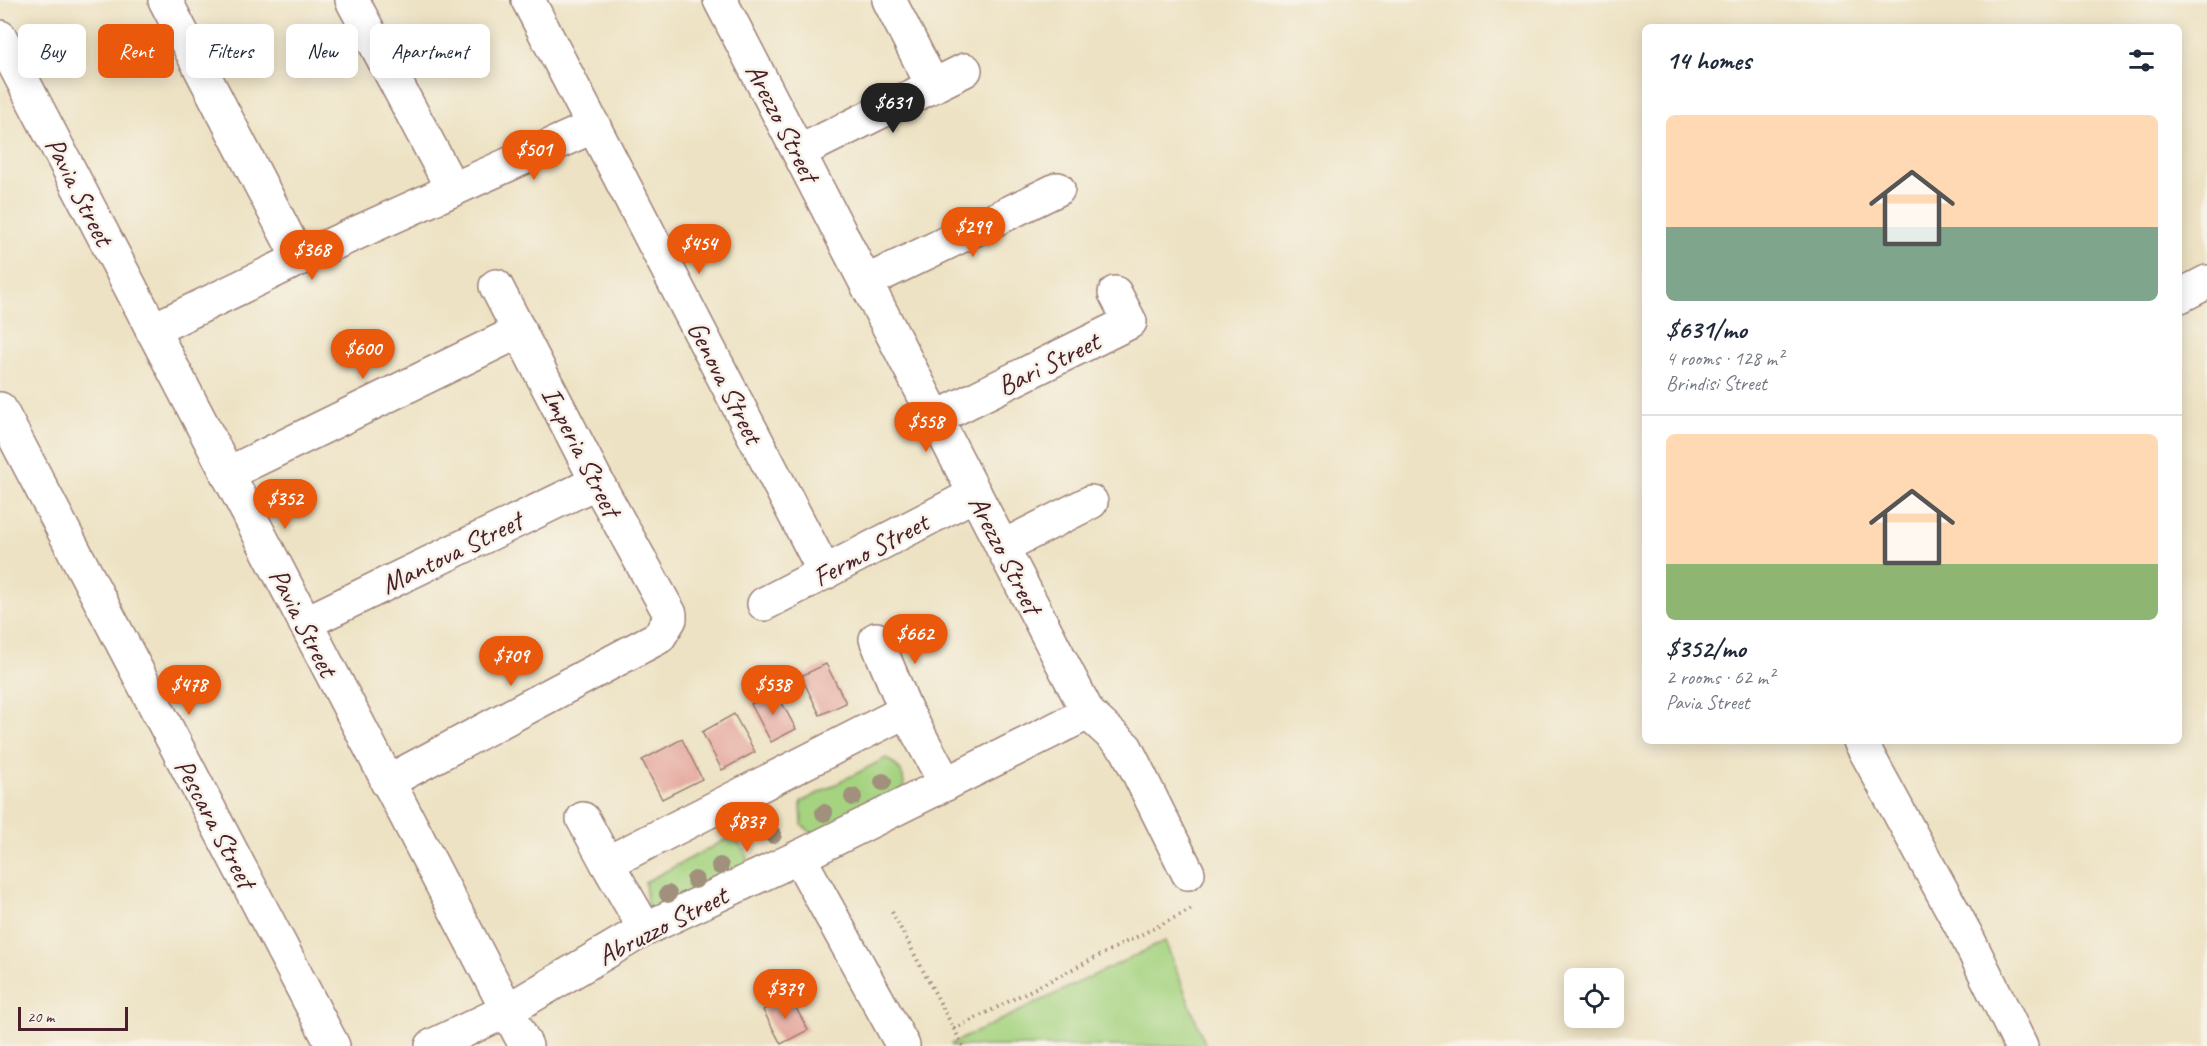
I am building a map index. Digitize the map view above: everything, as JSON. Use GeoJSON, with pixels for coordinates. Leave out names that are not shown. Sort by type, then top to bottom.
{"type":"FeatureCollection","features":[{"type":"Feature","properties":{"kind":"street"},"geometry":{"type":"LineString","coordinates":[[165,0],[299,259]]}},
{"type":"Feature","properties":{"kind":"street"},"geometry":{"type":"LineString","coordinates":[[352,0],[453,190]]}},
{"type":"Feature","properties":{"kind":"street","name":"Genova Street"},"geometry":{"type":"LineString","coordinates":[[528,0],[825,573]]}},
{"type":"Feature","properties":{"kind":"street","name":"Arezzo Street"},"geometry":{"type":"LineString","coordinates":[[720,0],[1088,713],[1126,748],[1188,873]]}},
{"type":"Feature","properties":{"kind":"street"},"geometry":{"type":"LineString","coordinates":[[889,0],[933,86]]}},
{"type":"Feature","properties":{"kind":"street","name":"Pavia Street"},"geometry":{"type":"LineString","coordinates":[[0,37],[526,1046]]}},
{"type":"Feature","properties":{"kind":"street"},"geometry":{"type":"LineString","coordinates":[[798,152],[965,70]]}},
{"type":"Feature","properties":{"kind":"street"},"geometry":{"type":"LineString","coordinates":[[152,330],[299,259],[594,126]]}},
{"type":"Feature","properties":{"kind":"street"},"geometry":{"type":"LineString","coordinates":[[866,282],[1058,189]]}},
{"type":"Feature","properties":{"kind":"street"},"geometry":{"type":"LineString","coordinates":[[2182,295],[2207,282]]}},
{"type":"Feature","properties":{"kind":"street","name":"Imperia Street"},"geometry":{"type":"LineString","coordinates":[[387,782],[659,637],[670,620],[670,614],[597,482],[496,286]]}},
{"type":"Feature","properties":{"kind":"street","name":"Bari Street"},"geometry":{"type":"LineString","coordinates":[[936,418],[1130,322],[1115,293]]}},
{"type":"Feature","properties":{"kind":"street"},"geometry":{"type":"LineString","coordinates":[[227,474],[520,331]]}},
{"type":"Feature","properties":{"kind":"street","name":"Pescara Street"},"geometry":{"type":"LineString","coordinates":[[0,409],[333,1046]]}},
{"type":"Feature","properties":{"kind":"street","name":"Mantova Street"},"geometry":{"type":"LineString","coordinates":[[305,623],[597,482]]}},
{"type":"Feature","properties":{"kind":"street","name":"Fermo Street"},"geometry":{"type":"LineString","coordinates":[[764,604],[975,494]]}},
{"type":"Feature","properties":{"kind":"street"},"geometry":{"type":"LineString","coordinates":[[1002,547],[1091,502]]}},
{"type":"Feature","properties":{"kind":"street"},"geometry":{"type":"LineString","coordinates":[[876,639],[906,711],[946,784]]}},
{"type":"Feature","properties":{"kind":"street"},"geometry":{"type":"LineString","coordinates":[[607,863],[906,711]]}},
{"type":"Feature","properties":{"kind":"street","name":"Abruzzo Street"},"geometry":{"type":"LineString","coordinates":[[432,1046],[508,1010],[645,929],[799,857],[1088,713]]}},
{"type":"Feature","properties":{"kind":"street"},"geometry":{"type":"LineString","coordinates":[[1862,744],[1966,935],[2021,1046]]}},
{"type":"Feature","properties":{"kind":"street"},"geometry":{"type":"LineString","coordinates":[[583,819],[645,929]]}},
{"type":"Feature","properties":{"kind":"street"},"geometry":{"type":"LineString","coordinates":[[799,857],[903,1046]]}},
{"type":"Feature","properties":{"kind":"path"},"geometry":{"type":"LineString","coordinates":[[954,1029],[1194,907]]}},
{"type":"Feature","properties":{"kind":"path"},"geometry":{"type":"LineString","coordinates":[[892,912],[963,1046]]}},
{"type":"Feature","properties":{"kind":"green space"},"geometry":{"type":"Polygon","coordinates":[[[886,758],[902,773],[903,795],[818,838],[802,825],[801,802],[886,758]]]}},
{"type":"Feature","properties":{"kind":"green space"},"geometry":{"type":"Polygon","coordinates":[[[731,837],[745,853],[748,863],[747,875],[662,918],[647,905],[645,882],[731,837]]]}},
{"type":"Feature","properties":{"kind":"green space"},"geometry":{"type":"Polygon","coordinates":[[[1165,941],[1206,1046],[952,1046],[951,1044],[1165,941]]]}},
{"type":"Feature","properties":{"kind":"building"},"geometry":{"type":"Polygon","coordinates":[[[826,664],[846,703],[820,715],[801,676],[826,664]]]}},
{"type":"Feature","properties":{"kind":"building"},"geometry":{"type":"Polygon","coordinates":[[[775,690],[796,729],[771,742],[751,704],[775,690]]]}},
{"type":"Feature","properties":{"kind":"building"},"geometry":{"type":"Polygon","coordinates":[[[734,714],[755,752],[722,770],[702,732],[734,714]]]}},
{"type":"Feature","properties":{"kind":"building"},"geometry":{"type":"Polygon","coordinates":[[[682,739],[702,779],[662,799],[642,760],[682,739]]]}},
{"type":"Feature","properties":{"kind":"building"},"geometry":{"type":"Polygon","coordinates":[[[790,997],[808,1030],[781,1044],[763,1010],[790,997]]]}}]}
